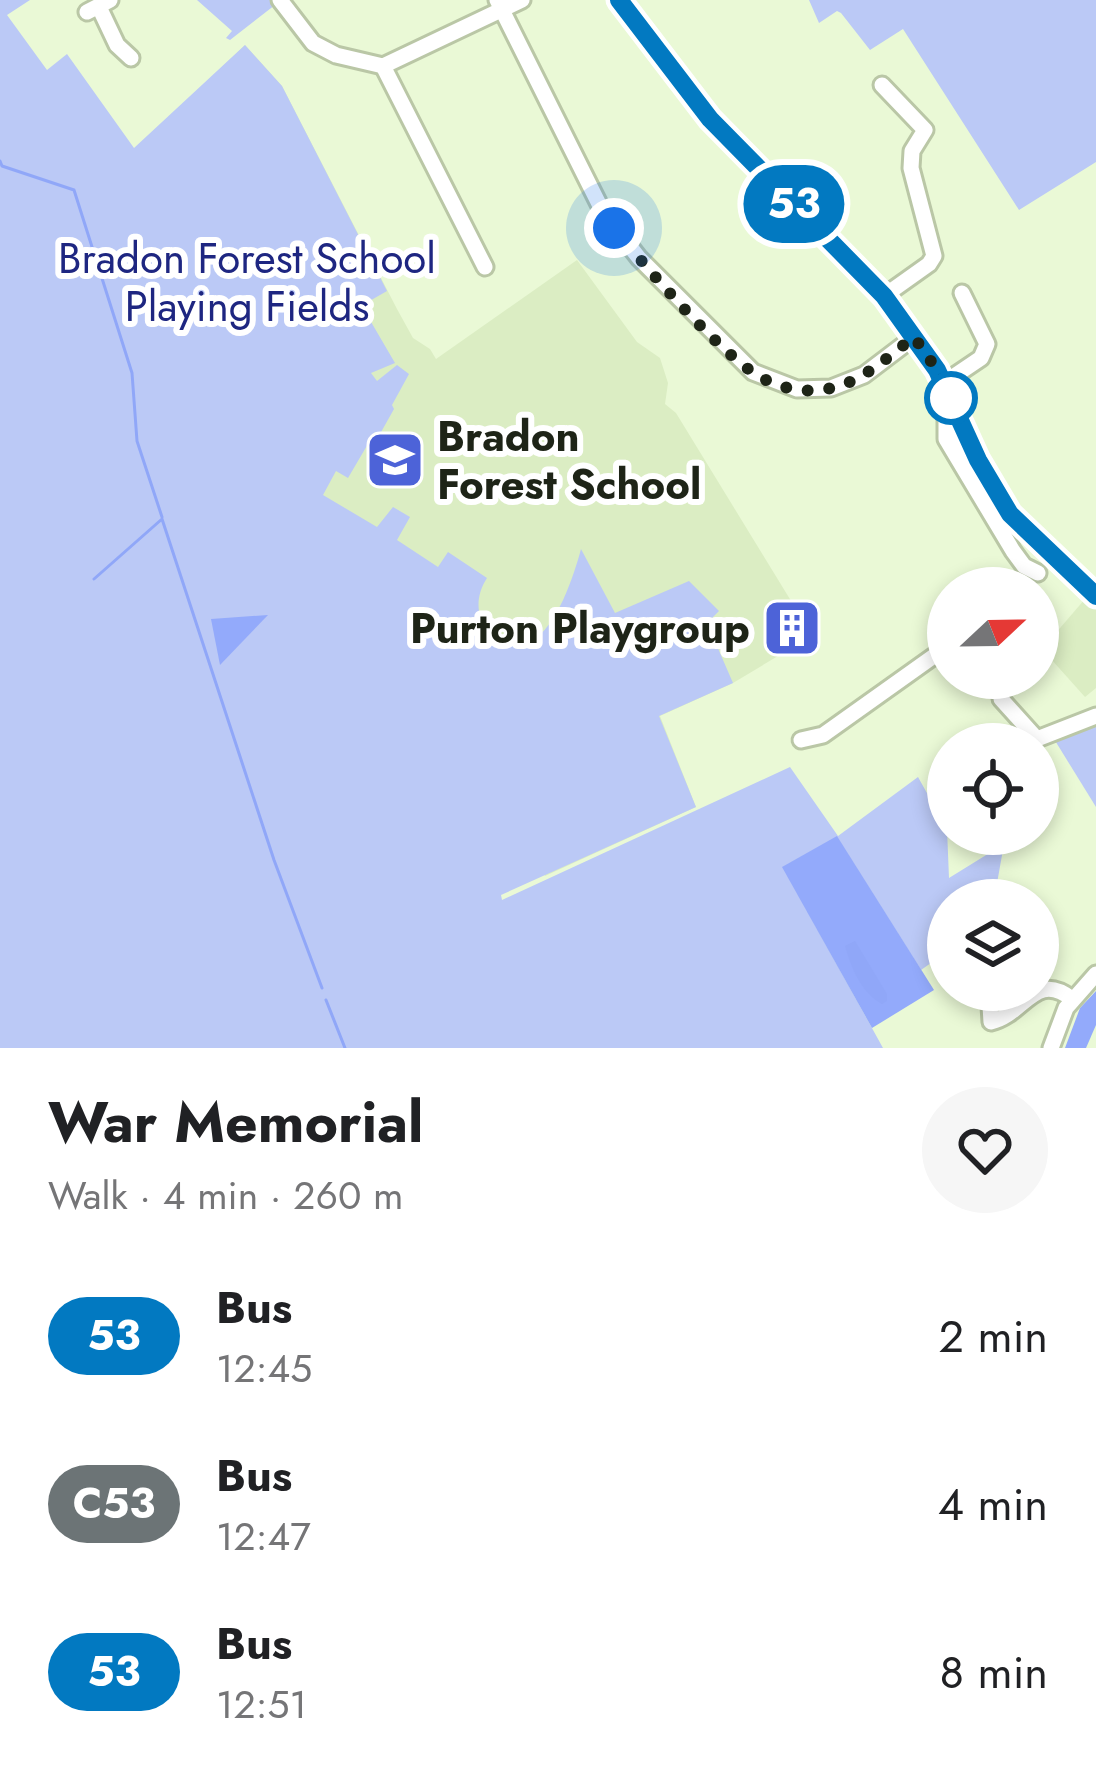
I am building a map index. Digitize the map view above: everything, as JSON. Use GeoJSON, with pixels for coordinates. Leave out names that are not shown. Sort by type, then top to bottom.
{"type":"FeatureCollection","features":[{"type":"Feature","properties":{"kind":"street"},"geometry":{"type":"LineString","coordinates":[[280,0],[318,46],[336,56],[383,67],[499,5],[522,0]]}},
{"type":"Feature","properties":{"kind":"street"},"geometry":{"type":"LineString","coordinates":[[619,0],[710,119],[884,296],[944,383],[996,495],[1017,523],[1096,596]]}},
{"type":"Feature","properties":{"kind":"street"},"geometry":{"type":"LineString","coordinates":[[499,5],[603,212],[639,258],[753,372],[797,389],[832,388],[864,375],[914,337]]}},
{"type":"Feature","properties":{"kind":"street"},"geometry":{"type":"LineString","coordinates":[[99,6],[117,45],[131,58]]}},
{"type":"Feature","properties":{"kind":"street"},"geometry":{"type":"LineString","coordinates":[[383,67],[485,267]]}},
{"type":"Feature","properties":{"kind":"street"},"geometry":{"type":"LineString","coordinates":[[882,86],[925,130],[912,151],[911,168],[934,248],[929,264],[884,296]]}},
{"type":"Feature","properties":{"kind":"street"},"geometry":{"type":"LineString","coordinates":[[944,383],[986,350],[986,337],[962,293]]}},
{"type":"Feature","properties":{"kind":"street"},"geometry":{"type":"LineString","coordinates":[[958,415],[946,422],[946,439],[1025,567]]}},
{"type":"Feature","properties":{"kind":"street"},"geometry":{"type":"LineString","coordinates":[[1050,567],[1057,561]]}},
{"type":"Feature","properties":{"kind":"street"},"geometry":{"type":"LineString","coordinates":[[801,740],[828,732],[927,661]]}},
{"type":"Feature","properties":{"kind":"street"},"geometry":{"type":"LineString","coordinates":[[1001,699],[1020,723]]}},
{"type":"Feature","properties":{"kind":"street"},"geometry":{"type":"LineString","coordinates":[[1059,732],[1096,716]]}},
{"type":"Feature","properties":{"kind":"street"},"geometry":{"type":"LineString","coordinates":[[1052,1048],[1055,1031],[1072,999],[1096,974]]}},
{"type":"Feature","properties":{"kind":"street"},"geometry":{"type":"LineString","coordinates":[[1059,990],[1072,999]]}},
{"type":"Feature","properties":{"kind":"street"},"geometry":{"type":"LineString","coordinates":[[991,1011],[992,1022],[1014,1011]]}},
{"type":"Feature","properties":{"kind":"shaded area","name":"Bradon Forest School"},"geometry":{"type":"Polygon","coordinates":[[[245,45],[282,86],[413,338],[436,359],[577,260],[637,342],[660,358],[668,383],[665,404],[676,413],[796,609],[774,622],[788,650],[733,683],[660,716],[696,807],[545,876],[99,184],[245,45]]]}},
{"type":"Feature","properties":{"kind":"shaded area"},"geometry":{"type":"Polygon","coordinates":[[[1085,599],[1096,608],[1096,688],[1085,697],[1059,668],[1059,629],[1085,599]]]}},
{"type":"Feature","properties":{"kind":"shaded area"},"geometry":{"type":"Polygon","coordinates":[[[268,615],[220,665],[211,619],[268,615]]]}},
{"type":"Feature","properties":{"kind":"shaded area"},"geometry":{"type":"Polygon","coordinates":[[[837,836],[927,979],[927,994],[872,1028],[782,867],[837,836]]]}},
{"type":"Feature","properties":{"kind":"shaded area"},"geometry":{"type":"Polygon","coordinates":[[[855,941],[887,994],[882,1004],[854,971],[845,946],[855,941]]]}},
{"type":"Feature","properties":{"kind":"shaded area"},"geometry":{"type":"Polygon","coordinates":[[[1096,991],[1096,1025],[1086,1048],[1065,1048],[1080,1008],[1096,991]]]}},
{"type":"Feature","properties":{"kind":"green space","name":"Bradon Forest School Playing Fields"},"geometry":{"type":"Polygon","coordinates":[[[0,0],[30,0],[7,15],[47,70],[67,54],[134,148],[245,45],[282,86],[387,291],[366,303],[371,312],[367,315],[395,363],[371,373],[377,381],[397,365],[409,374],[380,434],[375,432],[348,478],[336,471],[323,495],[377,527],[393,507],[410,517],[397,540],[438,567],[448,552],[487,578],[480,592],[481,619],[506,644],[531,641],[549,625],[581,549],[615,613],[689,581],[719,611],[707,623],[733,683],[659,716],[696,807],[501,895],[502,900],[790,767],[838,836],[918,777],[927,793],[927,855],[948,855],[949,878],[986,855],[1002,855],[998,879],[927,879],[927,966],[921,970],[837,837],[783,867],[883,1048],[0,1048],[0,0]]]}},
{"type":"Feature","properties":{"kind":"green space"},"geometry":{"type":"Polygon","coordinates":[[[197,0],[272,0],[275,5],[230,40],[226,38],[232,31],[197,0]]]}},
{"type":"Feature","properties":{"kind":"green space"},"geometry":{"type":"Polygon","coordinates":[[[809,0],[1096,0],[1096,162],[1019,210],[903,29],[870,50],[841,13],[819,23],[809,0]]]}},
{"type":"Feature","properties":{"kind":"green space"},"geometry":{"type":"Polygon","coordinates":[[[1096,723],[1096,807],[1059,747],[1059,737],[1096,723]]]}},
{"type":"Feature","properties":{"kind":"waterway"},"geometry":{"type":"LineString","coordinates":[[0,161],[2,166],[74,190],[132,373],[137,441],[162,517]]}},
{"type":"Feature","properties":{"kind":"waterway"},"geometry":{"type":"LineString","coordinates":[[94,579],[162,519],[274,860],[322,988]]}},
{"type":"Feature","properties":{"kind":"waterway"},"geometry":{"type":"LineString","coordinates":[[326,1000],[345,1048]]}},
{"type":"Feature","properties":{"kind":"bus line","name":"53"},"geometry":{"type":"LineString","coordinates":[[619,0],[710,119],[884,296],[937,370],[996,495],[1040,545],[1096,596]]}},
{"type":"Feature","properties":{"kind":"place","name":"Bradon Forest School"},"geometry":{"type":"Point","coordinates":[395,460]}},
{"type":"Feature","properties":{"kind":"place","name":"Purton Playgroup"},"geometry":{"type":"Point","coordinates":[792,628]}},
{"type":"Feature","properties":{"kind":"route"},"geometry":{"type":"LineString","coordinates":[[614,228],[689,311],[760,377],[805,391],[832,388],[864,375],[914,337],[955,407],[951,398]]}}]}
